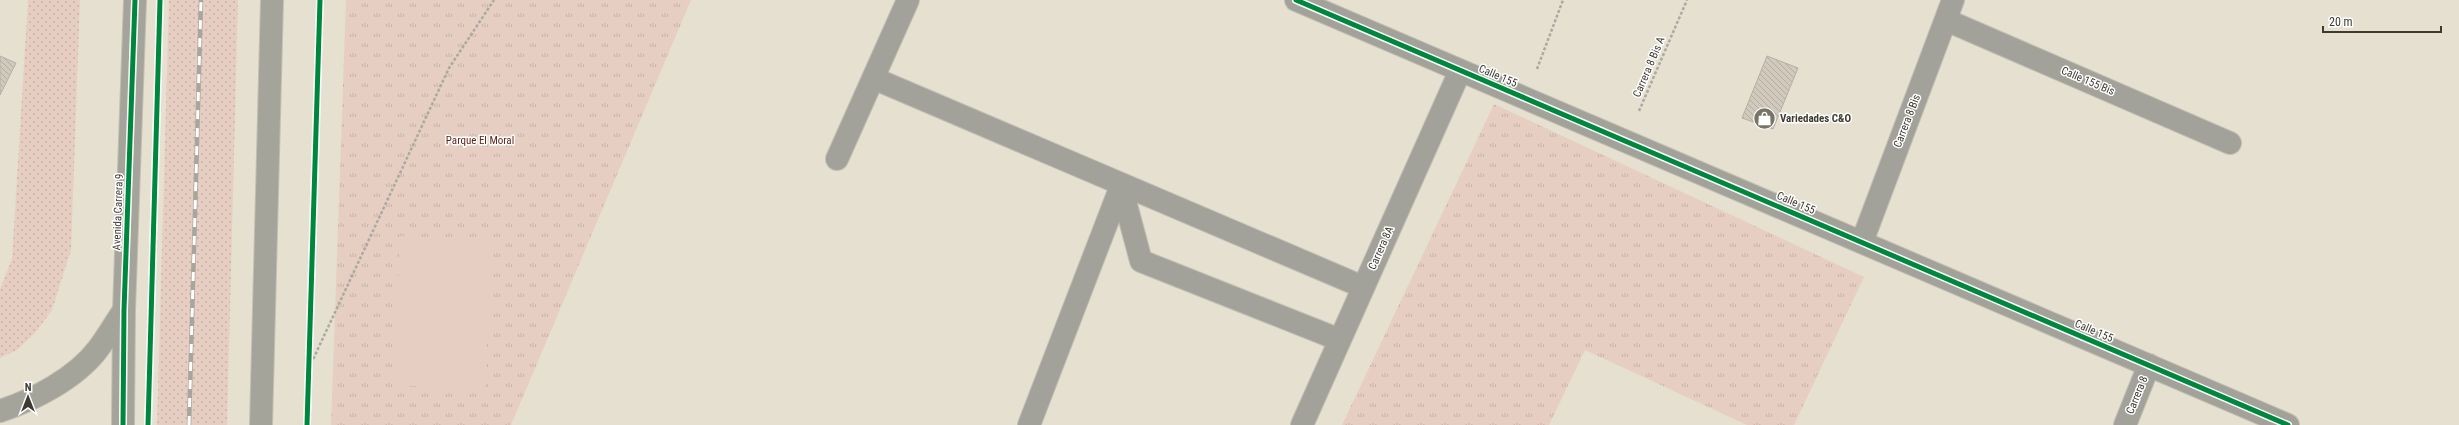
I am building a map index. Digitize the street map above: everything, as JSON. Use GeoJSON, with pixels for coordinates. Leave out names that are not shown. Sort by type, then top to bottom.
{"type":"FeatureCollection","features":[{"type":"Feature","properties":{"kind":"main road","name":"Avenida Carrera 9"},"geometry":{"type":"LineString","coordinates":[[123,425],[124,310],[135,0]]}},
{"type":"Feature","properties":{"kind":"main road"},"geometry":{"type":"LineString","coordinates":[[261,425],[272,0]]}},
{"type":"Feature","properties":{"kind":"main road"},"geometry":{"type":"LineString","coordinates":[[0,411],[17,406],[75,371],[97,350],[124,310]]}},
{"type":"Feature","properties":{"kind":"street"},"geometry":{"type":"LineString","coordinates":[[837,159],[908,0]]}},
{"type":"Feature","properties":{"kind":"street","name":"Calle 155"},"geometry":{"type":"LineString","coordinates":[[1310,3],[1526,99],[2288,425]]}},
{"type":"Feature","properties":{"kind":"street","name":"Calle 155 Bis"},"geometry":{"type":"LineString","coordinates":[[1949,10],[2230,143]]}},
{"type":"Feature","properties":{"kind":"street","name":"Carrera 8 Bis"},"geometry":{"type":"LineString","coordinates":[[1862,242],[1949,10]]}},
{"type":"Feature","properties":{"kind":"street","name":"Carrera 8A"},"geometry":{"type":"LineString","coordinates":[[1302,425],[1460,70]]}},
{"type":"Feature","properties":{"kind":"street"},"geometry":{"type":"LineString","coordinates":[[873,78],[1363,288]]}},
{"type":"Feature","properties":{"kind":"street"},"geometry":{"type":"LineString","coordinates":[[1122,186],[1141,261],[1340,340]]}},
{"type":"Feature","properties":{"kind":"street"},"geometry":{"type":"LineString","coordinates":[[1028,425],[1122,186]]}},
{"type":"Feature","properties":{"kind":"street","name":"Carrera 8"},"geometry":{"type":"LineString","coordinates":[[2125,425],[2149,365]]}},
{"type":"Feature","properties":{"kind":"path"},"geometry":{"type":"LineString","coordinates":[[309,368],[450,68],[494,0]]}},
{"type":"Feature","properties":{"kind":"path"},"geometry":{"type":"LineString","coordinates":[[1526,99],[1563,0]]}},
{"type":"Feature","properties":{"kind":"path"},"geometry":{"type":"LineString","coordinates":[[309,375],[310,352]]}},
{"type":"Feature","properties":{"kind":"green space"},"geometry":{"type":"Polygon","coordinates":[[[28,0],[80,0],[71,250],[52,310],[35,333],[17,350],[0,358],[0,289],[12,259],[28,0]]]}},
{"type":"Feature","properties":{"kind":"green space"},"geometry":{"type":"Polygon","coordinates":[[[169,0],[238,0],[227,425],[157,425],[169,0]]]}},
{"type":"Feature","properties":{"kind":"green space","name":"Parque El Moral"},"geometry":{"type":"Polygon","coordinates":[[[346,0],[691,0],[511,425],[331,425],[346,0]]]}},
{"type":"Feature","properties":{"kind":"green space"},"geometry":{"type":"Polygon","coordinates":[[[1494,104],[1864,277],[1794,425],[1747,425],[1585,350],[1549,425],[1342,425],[1494,104]]]}},
{"type":"Feature","properties":{"kind":"green space"},"geometry":{"type":"Polygon","coordinates":[[[400,236],[492,240],[485,389],[394,385],[400,236]]]}},
{"type":"Feature","properties":{"kind":"building"},"geometry":{"type":"Polygon","coordinates":[[[0,56],[16,63],[0,95],[0,56]]]}},
{"type":"Feature","properties":{"kind":"building"},"geometry":{"type":"Polygon","coordinates":[[[1767,56],[1798,68],[1773,129],[1742,118],[1767,56]]]}},
{"type":"Feature","properties":{"kind":"railway"},"geometry":{"type":"LineString","coordinates":[[189,425],[201,0]]}},
{"type":"Feature","properties":{"kind":"cycle path"},"geometry":{"type":"LineString","coordinates":[[123,425],[124,310],[135,0]]}},
{"type":"Feature","properties":{"kind":"cycle path"},"geometry":{"type":"LineString","coordinates":[[148,425],[160,0]]}},
{"type":"Feature","properties":{"kind":"cycle path"},"geometry":{"type":"LineString","coordinates":[[307,425],[320,0]]}},
{"type":"Feature","properties":{"kind":"cycle path"},"geometry":{"type":"LineString","coordinates":[[1296,0],[2288,425]]}},
{"type":"Feature","properties":{"kind":"place","name":"Variedades C&O"},"geometry":{"type":"Point","coordinates":[1765,118]}}]}
